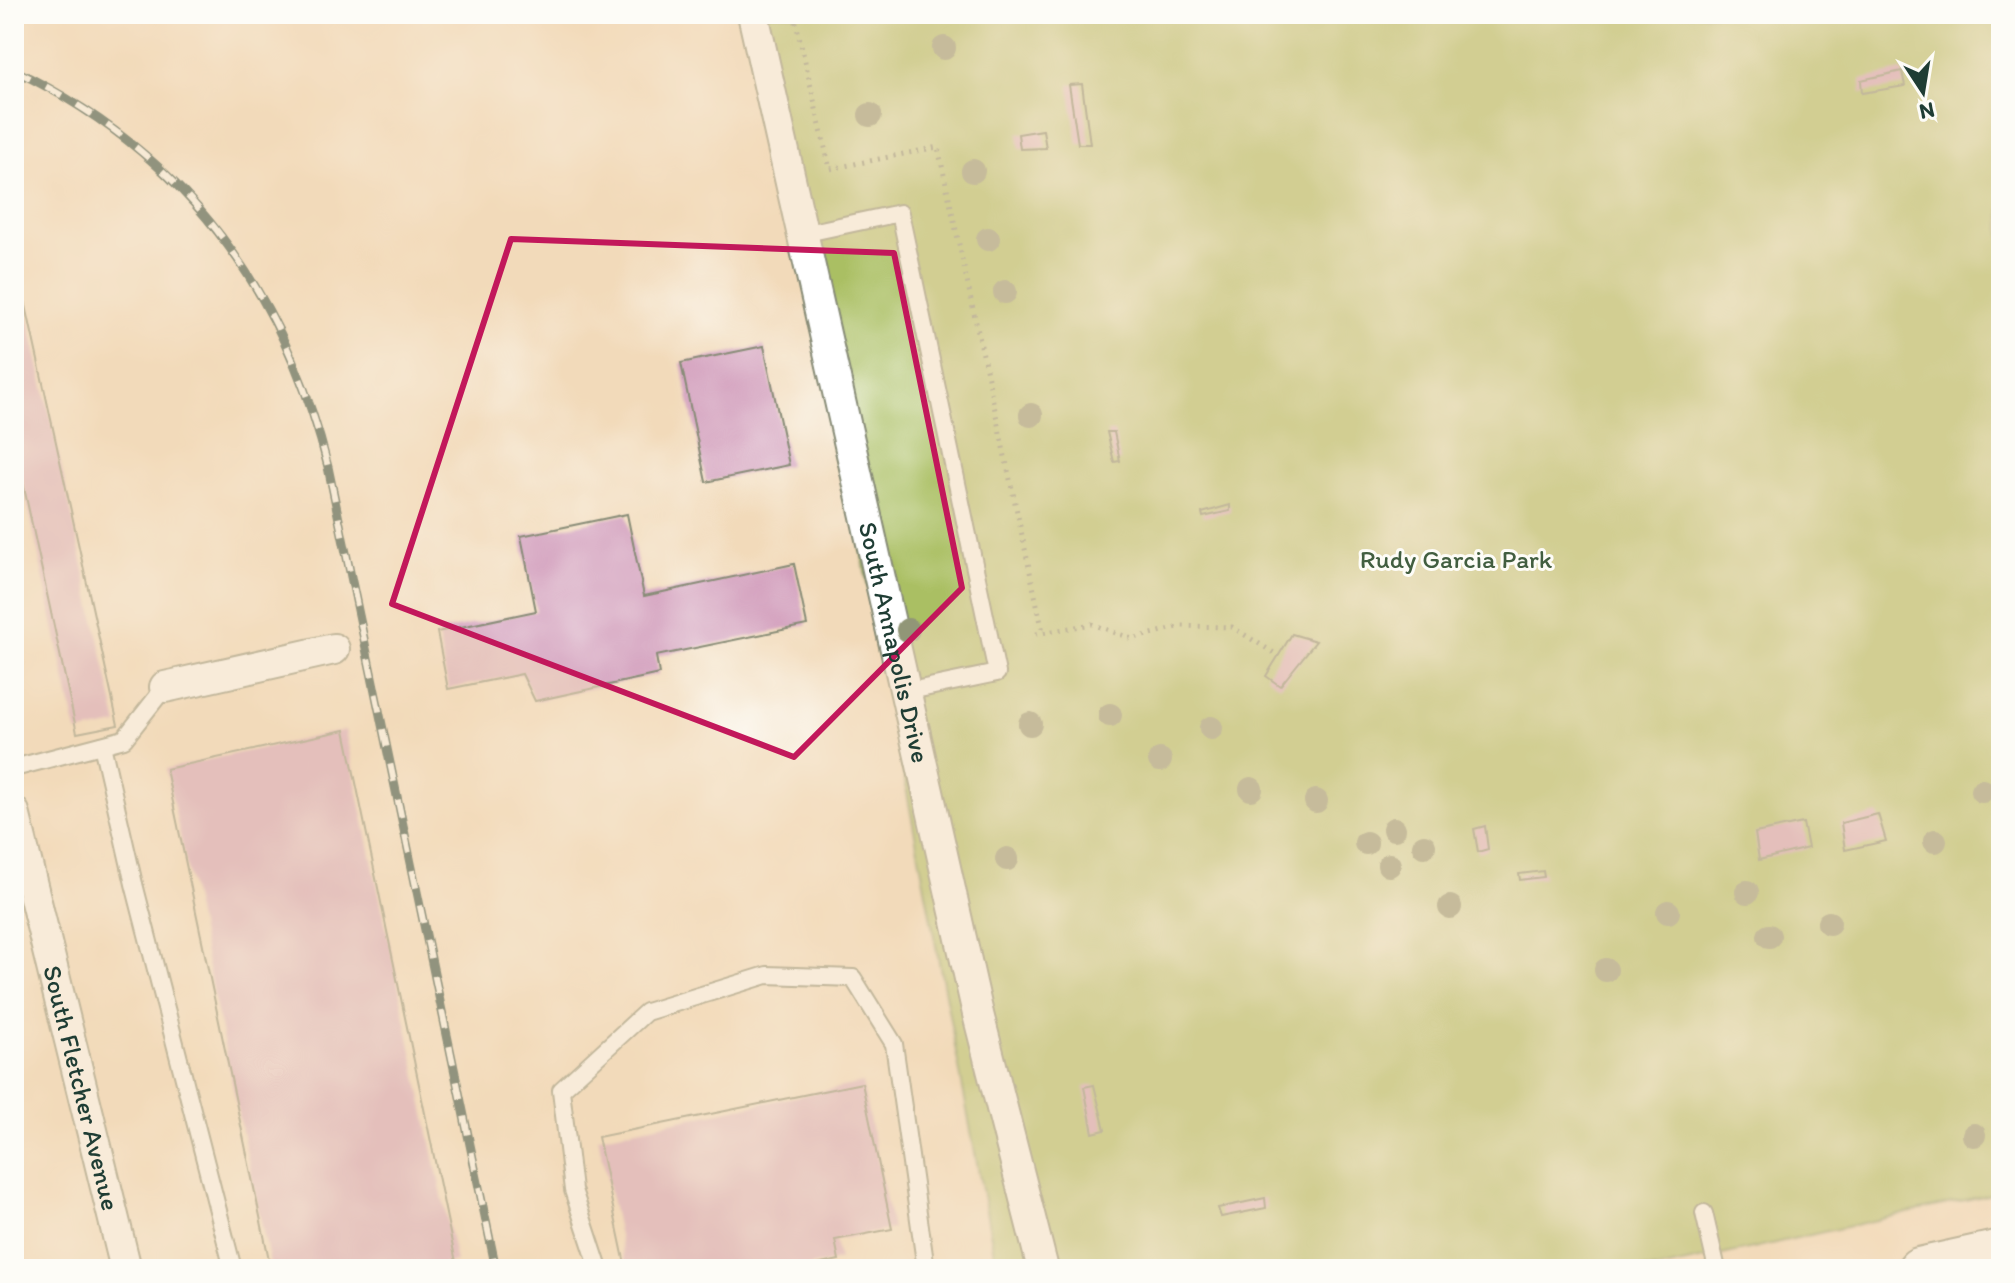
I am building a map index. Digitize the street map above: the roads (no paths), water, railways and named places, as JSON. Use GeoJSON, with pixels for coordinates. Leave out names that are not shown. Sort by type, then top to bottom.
{"type":"FeatureCollection","features":[{"type":"Feature","properties":{"kind":"main road"},"geometry":{"type":"LineString","coordinates":[[1919,1269],[2001,1251]]}},
{"type":"Feature","properties":{"kind":"street","name":"South Annapolis Drive"},"geometry":{"type":"LineString","coordinates":[[753,14],[978,1014],[1043,1269]]}},
{"type":"Feature","properties":{"kind":"street"},"geometry":{"type":"LineString","coordinates":[[165,687],[334,649]]}},
{"type":"Feature","properties":{"kind":"street","name":"South Fletcher Avenue"},"geometry":{"type":"LineString","coordinates":[[14,812],[126,1269]]}},
{"type":"Feature","properties":{"kind":"lane"},"geometry":{"type":"LineString","coordinates":[[802,234],[900,213],[997,673],[905,692]]}},
{"type":"Feature","properties":{"kind":"lane"},"geometry":{"type":"LineString","coordinates":[[14,768],[124,739],[165,687]]}},
{"type":"Feature","properties":{"kind":"lane"},"geometry":{"type":"LineString","coordinates":[[102,745],[134,884],[233,1269]]}},
{"type":"Feature","properties":{"kind":"lane"},"geometry":{"type":"LineString","coordinates":[[599,1269],[573,1190],[561,1090],[646,1012],[767,975],[853,978],[894,1044],[926,1269]]}},
{"type":"Feature","properties":{"kind":"lane"},"geometry":{"type":"LineString","coordinates":[[1704,1213],[1717,1269]]}},
{"type":"Feature","properties":{"kind":"railway"},"geometry":{"type":"LineString","coordinates":[[14,70],[74,103],[128,141],[176,184],[218,231],[253,284],[284,340],[309,402],[328,467],[495,1264]]}},
{"type":"Feature","properties":{"kind":"park label","name":"Rudy Garcia Park"},"geometry":{"type":"Point","coordinates":[1456,559]}}]}
